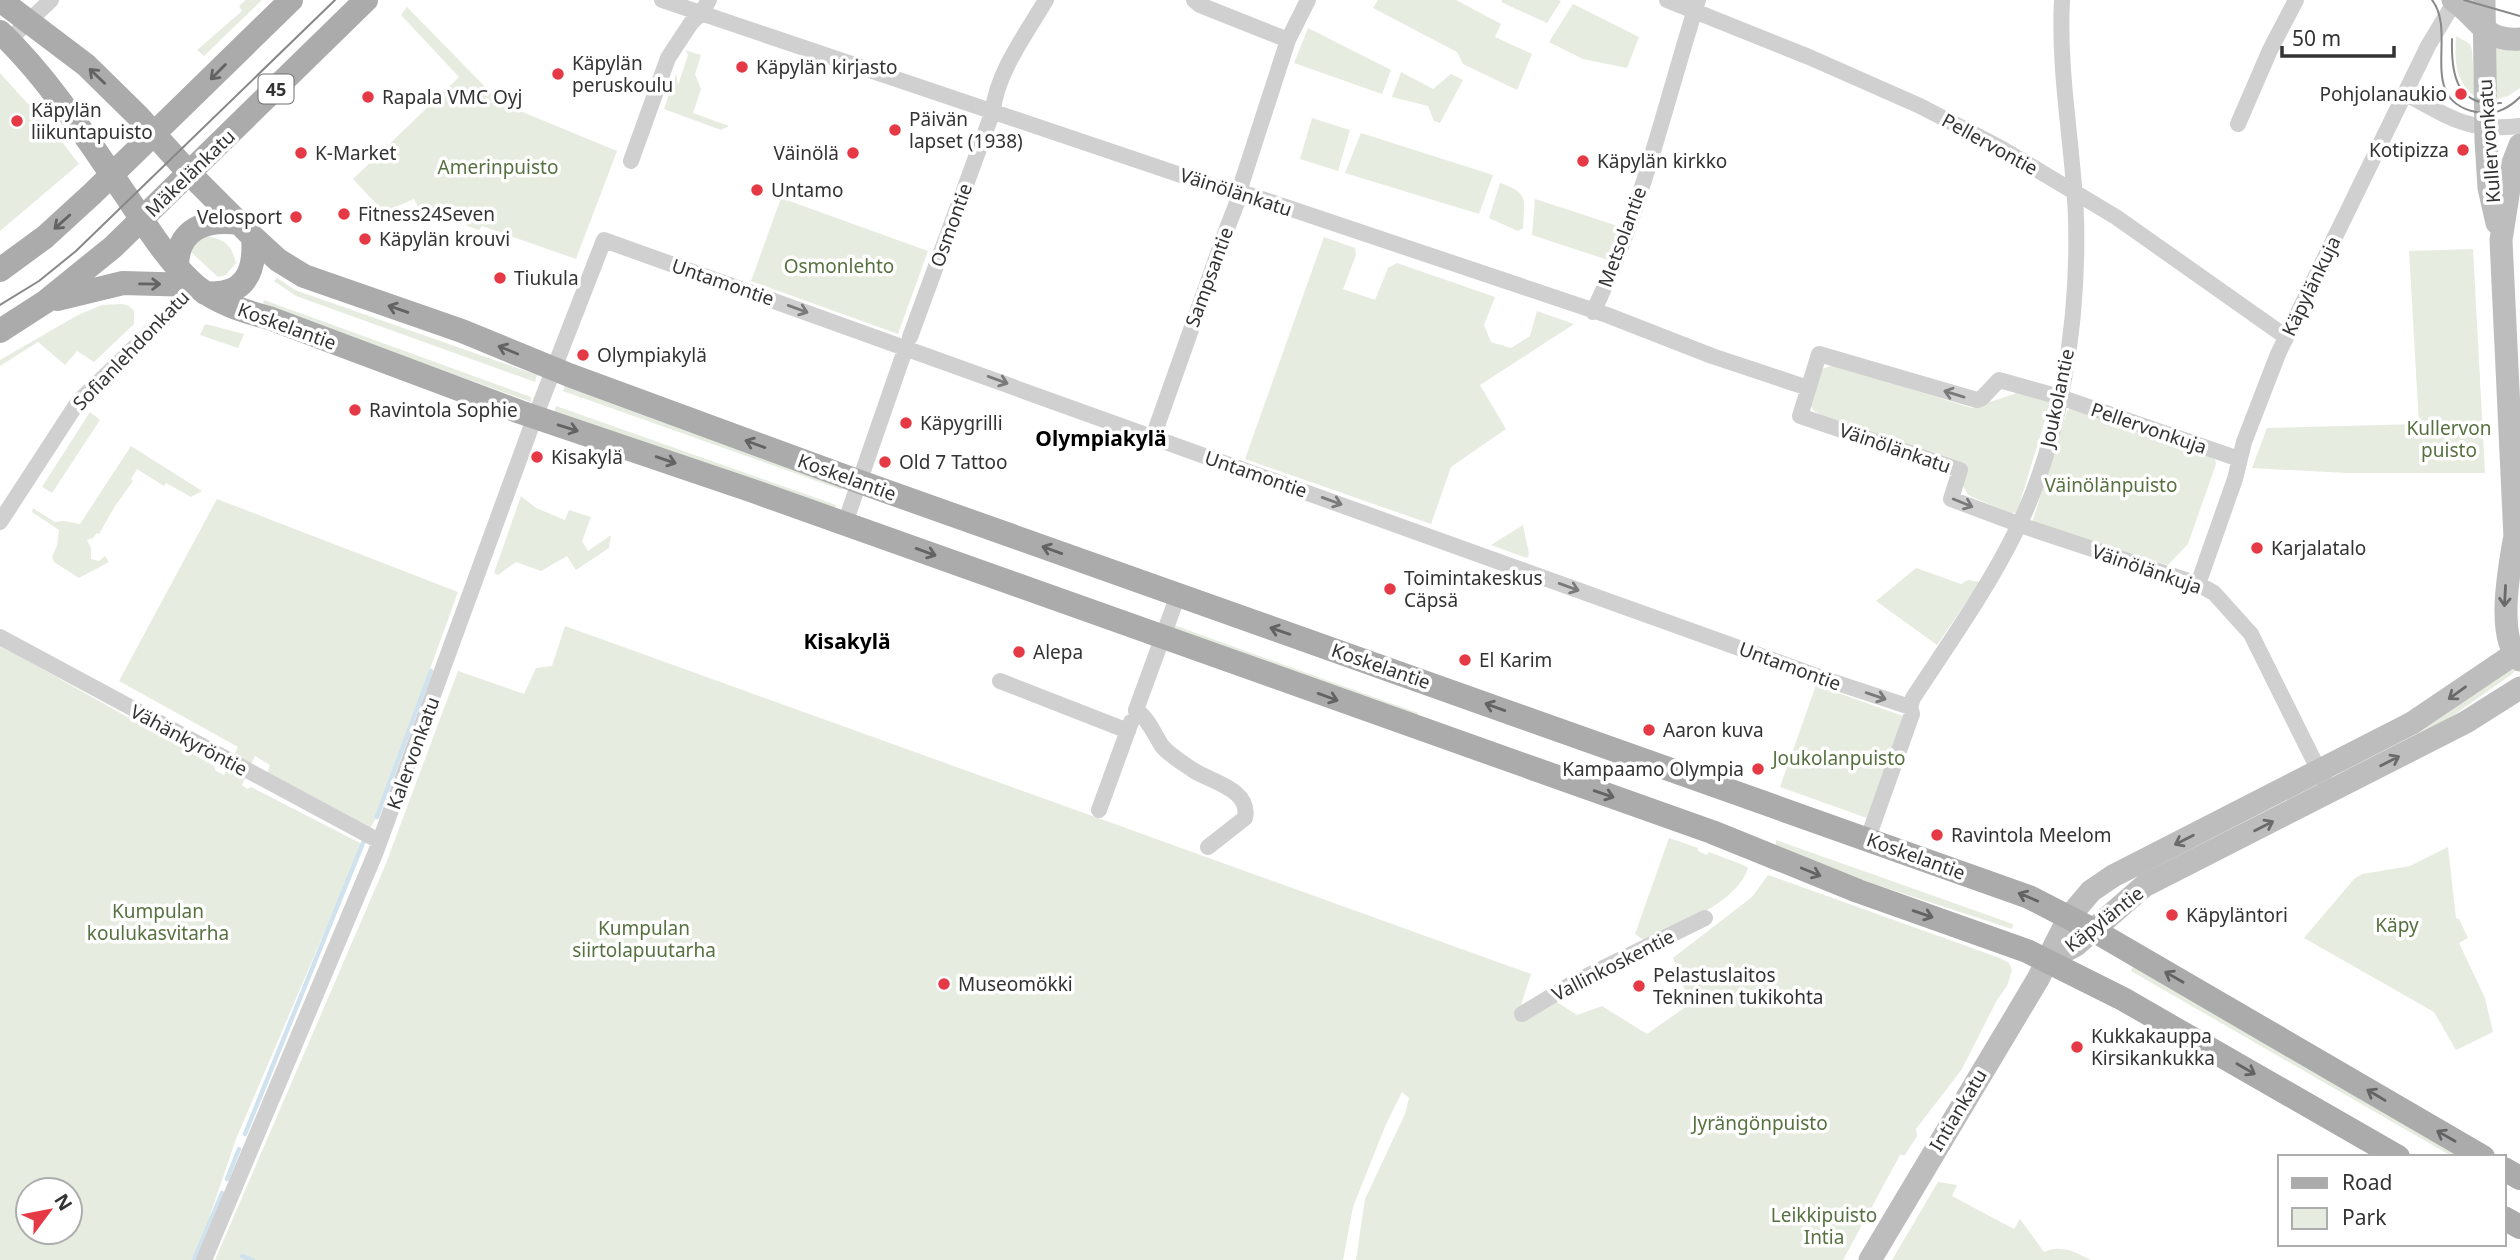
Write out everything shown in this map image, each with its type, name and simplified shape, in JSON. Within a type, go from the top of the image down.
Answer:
[{"type":"main road","name":"Koskelantie","points":[[0,0],[86,65],[246,230],[278,260],[304,276],[462,331],[553,369],[860,482],[2029,897],[2093,930],[2480,1155]]},
{"type":"main road","points":[[0,270],[45,237],[112,176],[291,0]]},
{"type":"main road","name":"Mäkelänkatu","points":[[0,331],[79,276],[142,220],[366,0]]},
{"type":"main road","points":[[2456,0],[2483,29],[2498,37],[2520,38]]},
{"type":"main road","name":"Kullervonkatu","points":[[2484,0],[2489,188],[2501,240],[2517,549],[2506,583],[2505,609],[2518,655]]},
{"type":"main road","name":"Koskelantie","points":[[4,36],[86,136],[177,267],[199,289],[233,308],[269,318],[534,417],[845,523],[1712,832],[1858,891],[2011,944],[2123,999],[2395,1155]]},
{"type":"main road","name":"Kullervonkatu","points":[[2501,240],[2513,163],[2520,145]]},
{"type":"main road","points":[[177,267],[178,248],[189,233],[209,223],[220,221],[246,230]]},
{"type":"main road","name":"Koskelantie","points":[[199,289],[219,294],[230,292],[246,279],[252,267],[246,230]]},
{"type":"main road","points":[[45,302],[123,284],[199,289]]},
{"type":"main road","name":"Käpyläntie","points":[[2048,960],[2069,917],[2091,891],[2113,876],[2412,723],[2518,655]]},
{"type":"main road","name":"Käpyläntie","points":[[2048,960],[2076,945],[2144,886],[2466,722],[2520,688]]},
{"type":"main road","name":"Intiankatu","points":[[1870,1260],[2048,960]]},
{"type":"street","points":[[4,36],[30,21],[51,0]]},
{"type":"street","name":"Väinölänkatu","points":[[662,0],[705,7],[993,111],[1240,195],[1250,195],[1808,388]]},
{"type":"street","name":"Osmontie","points":[[845,523],[993,111],[994,99],[1013,54],[1046,0]]},
{"type":"street","points":[[1194,0],[1200,5],[1288,40]]},
{"type":"street","name":"Sampsantie","points":[[1153,437],[1240,195],[1288,40],[1308,0]]},
{"type":"street","name":"Pellervontie","points":[[1667,0],[1696,6],[1920,106],[2001,148],[2116,217],[2286,337]]},
{"type":"street","name":"Joukolantie","points":[[1868,838],[1912,714],[1910,707],[1913,698],[1992,576],[2020,525],[2043,463],[2060,397],[2069,343],[2074,281],[2074,193],[2064,75],[2062,0]]},
{"type":"street","points":[[2238,124],[2270,50],[2296,0]]},
{"type":"street","name":"Käpylänkuja","points":[[2198,584],[2235,479],[2254,414],[2286,337],[2428,46],[2456,0]]},
{"type":"street","name":"Metsolantie","points":[[1593,312],[1641,187],[1696,6]]},
{"type":"street","points":[[631,161],[668,58],[705,7]]},
{"type":"street","points":[[2406,94],[2461,123],[2486,128],[2520,126]]},
{"type":"street","name":"Untamontie","points":[[604,240],[908,342],[1153,437],[1825,679],[1910,707]]},
{"type":"street","name":"Kalervonkatu","points":[[204,1260],[379,841],[534,417],[604,240]]},
{"type":"street","name":"Sofianlehdonkatu","points":[[0,522],[78,402],[168,315],[199,289]]},
{"type":"street","name":"Väinölänkatu","points":[[2020,525],[1951,499],[1960,470],[1800,416],[1808,388],[1819,354],[1977,400],[1999,380],[2060,397]]},
{"type":"street","name":"Pellervonkuja","points":[[2060,397],[2239,459]]},
{"type":"street","name":"Väinölänkuja","points":[[2020,525],[2198,584],[2214,593],[2251,634],[2330,793]]},
{"type":"street","points":[[1099,810],[1178,595]]},
{"type":"street","name":"Vähänkyröntie","points":[[0,637],[379,841]]},
{"type":"street","points":[[1000,681],[1128,732]]},
{"type":"street","points":[[1136,710],[1143,715],[1165,749],[1194,771],[1239,794],[1247,810],[1245,818],[1208,847]]},
{"type":"street","name":"Vallinkoskentie","points":[[1522,1014],[1573,983],[1705,918]]},
{"type":"green space","points":[[246,0],[262,0],[204,56],[197,50],[242,11],[239,6]]},
{"type":"green space","points":[[1378,0],[1456,0],[1501,24],[1495,37],[1532,54],[1517,90],[1463,64],[1457,52],[1373,8]]},
{"type":"green space","points":[[1561,1],[1547,23],[1501,2]]},
{"type":"green space","points":[[1573,4],[1639,37],[1627,68],[1583,59],[1549,42]]},
{"type":"green space","name":"Amerinpuisto","points":[[407,7],[501,103],[617,151],[576,259],[482,226],[479,230],[467,226],[462,216],[451,221],[445,210],[435,215],[429,204],[419,209],[414,199],[384,212],[353,179],[459,77],[401,15]]},
{"type":"green space","points":[[1308,28],[1391,70],[1382,94],[1294,63]]},
{"type":"green space","points":[[2456,36],[2470,44],[2472,50],[2475,96],[2459,77]]},
{"type":"green space","points":[[2492,47],[2520,49],[2520,88],[2508,96],[2494,100]]},
{"type":"green space","points":[[685,50],[701,55],[695,74],[701,89],[693,113],[729,126],[721,130],[664,109],[676,74],[678,85],[688,55]]},
{"type":"green space","points":[[1401,72],[1433,89],[1451,74],[1463,80],[1440,123],[1434,121],[1428,106],[1392,97]]},
{"type":"green space","name":"Käpylän liikuntapuisto","points":[[0,73],[28,104],[32,103],[79,164],[0,231]]},
{"type":"green space","points":[[1312,118],[1350,130],[1338,171],[1300,159]]},
{"type":"green space","points":[[1361,133],[1493,175],[1479,214],[1345,173]]},
{"type":"green space","points":[[1500,183],[1516,190],[1523,199],[1523,228],[1518,231],[1489,218]]},
{"type":"green space","name":"Osmonlehto","points":[[781,198],[928,251],[898,334],[751,281]]},
{"type":"green space","points":[[1535,199],[1621,227],[1608,260],[1532,235]]},
{"type":"green space","points":[[205,237],[222,241],[232,252],[236,263],[226,275],[218,277],[191,252],[193,244]]},
{"type":"green space","points":[[1324,237],[1355,248],[1356,255],[1343,289],[1375,300],[1388,268],[1397,263],[1495,297],[1484,325],[1491,342],[1511,348],[1530,336],[1537,311],[1574,324],[1480,385],[1506,429],[1451,467],[1431,524],[1245,459]]},
{"type":"green space","name":"Kullervon puisto","points":[[2473,249],[2485,473],[2347,473],[2252,468],[2267,428],[2419,424],[2409,251]]},
{"type":"green space","points":[[277,278],[295,290],[537,375],[535,382],[296,296],[274,281]]},
{"type":"green space","points":[[264,300],[531,397],[531,402],[262,306]]},
{"type":"green space","points":[[122,304],[134,311],[134,324],[94,362],[77,351],[65,365],[38,342],[0,366],[0,360],[78,315],[102,305]]},
{"type":"green space","points":[[205,324],[244,334],[238,348],[200,335]]},
{"type":"green space","name":"Väinölänpuisto","points":[[1833,365],[1972,408],[2020,392],[2047,399],[2050,404],[2017,512],[2011,514],[1968,495],[1963,486],[1967,466],[1830,420],[1814,411],[1810,405],[1820,370]]},
{"type":"green space","points":[[565,385],[844,483],[842,490],[563,391]]},
{"type":"green space","points":[[556,406],[836,505],[834,512],[554,412]]},
{"type":"green space","name":"Väinölänpuisto","points":[[2071,408],[2215,458],[2216,464],[2188,544],[2168,565],[2032,523],[2067,411]]},
{"type":"green space","points":[[90,412],[100,420],[52,493],[42,487]]},
{"type":"green space","points":[[131,446],[202,491],[191,497],[166,483],[164,486],[137,469],[131,479],[133,481],[99,534],[87,540],[91,548],[91,559],[99,561],[105,556],[109,562],[79,578],[54,562],[52,556],[57,546],[59,530],[32,512],[31,507],[55,522],[80,524]]},
{"type":"green space","points":[[521,496],[536,508],[565,520],[569,510],[591,517],[582,541],[588,551],[611,535],[609,548],[576,570],[567,556],[541,571],[516,562],[498,575],[494,573]]},
{"type":"green space","name":"Kumpulan koulukasvitarha","points":[[217,499],[458,592],[376,818],[370,828],[267,773],[270,765],[255,756],[242,785],[247,789],[251,787],[362,844],[236,1139],[201,1242],[192,1260],[0,1260],[0,645],[214,766],[216,771],[224,775],[238,747],[119,681]]},
{"type":"green space","points":[[1523,525],[1529,554],[1527,558],[1491,545]]},
{"type":"green space","points":[[1916,568],[1961,584],[1968,580],[1980,582],[1937,645],[1876,601]]},
{"type":"green space","points":[[1171,624],[1418,713],[1416,720],[1168,632]]},
{"type":"green space","name":"Kumpulan siirtolapuutarha","points":[[565,626],[1531,974],[1521,1005],[1546,995],[1577,1015],[1602,1006],[1647,1034],[1690,1004],[1673,958],[1752,897],[1768,875],[2000,958],[2009,963],[2012,970],[2007,986],[1997,1000],[1962,1069],[1916,1129],[1917,1136],[1905,1155],[1900,1155],[1843,1260],[1356,1260],[1365,1199],[1405,1114],[1409,1098],[1402,1092],[1386,1124],[1353,1207],[1343,1260],[215,1260],[385,866],[458,671],[524,694],[536,668],[552,666]]},
{"type":"green space","points":[[2514,665],[2517,669],[2511,675],[2448,719],[2348,771],[2336,771]]},
{"type":"green space","name":"Joukolanpuisto","points":[[1816,685],[1903,716],[1867,818],[1780,787]]},
{"type":"green space","points":[[1669,838],[1698,848],[1698,851],[1707,855],[1709,852],[1748,868],[1742,881],[1719,903],[1645,941],[1635,934]]},
{"type":"green space","points":[[1776,840],[2013,924],[2012,929],[1874,884],[1782,849],[1776,845]]},
{"type":"green space","name":"Käpy","points":[[2448,847],[2456,918],[2468,938],[2459,943],[2485,998],[2493,1032],[2456,1050],[2434,1012],[2304,938],[2354,879],[2362,874],[2410,866]]},
{"type":"green space","points":[[2133,966],[2463,1155],[2450,1155],[2131,971]]},
{"type":"green space","points":[[1938,1182],[1957,1185],[1952,1196],[2014,1229],[2020,1219],[2044,1252],[2062,1249],[2091,1260],[1892,1260]]},
{"type":"waterway","points":[[377,817],[431,671]]},
{"type":"waterway","points":[[245,1134],[363,843]]},
{"type":"waterway","points":[[227,1179],[239,1149]]},
{"type":"waterway","points":[[194,1260],[222,1193]]},
{"type":"waterway","points":[[242,1256],[253,1260]]},
{"type":"tram line","points":[[0,305],[39,281],[76,251],[335,0]]},
{"type":"tram line","points":[[2432,0],[2439,14],[2441,64],[2447,94],[2458,105],[2482,113],[2500,111],[2520,97]]},
{"type":"tram line","points":[[2464,0],[2520,16]]},
{"type":"tram line","points":[[2452,39],[2455,76],[2465,94],[2474,100],[2501,103]]},
{"type":"place","name":"Käpylän kirjasto","points":[[742,67]]},
{"type":"place","name":"Käpylän peruskoulu","points":[[558,74]]},
{"type":"place","name":"Pohjolanaukio","points":[[2461,94]]},
{"type":"place","name":"Rapala VMC Oyj","points":[[368,97]]},
{"type":"place","name":"Käpylän liikuntapuisto","points":[[17,121]]},
{"type":"place","name":"Päivän lapset (1938)","points":[[895,130]]},
{"type":"place","name":"Kotipizza","points":[[2463,150]]},
{"type":"place","name":"K-Market","points":[[301,153]]},
{"type":"place","name":"Väinölä","points":[[853,153]]},
{"type":"place","name":"Käpylän kirkko","points":[[1583,161]]},
{"type":"place","name":"Untamo","points":[[757,190]]},
{"type":"place","name":"Fitness24Seven","points":[[344,214]]},
{"type":"place","name":"Velosport","points":[[296,217]]},
{"type":"place","name":"Käpylän krouvi","points":[[365,239]]},
{"type":"place","name":"Tiukula","points":[[500,278]]},
{"type":"place","name":"Olympiakylä","points":[[583,355]]},
{"type":"place","name":"Ravintola Sophie","points":[[355,410]]},
{"type":"place","name":"Käpygrilli","points":[[906,423]]},
{"type":"place","name":"Kisakylä","points":[[537,457]]},
{"type":"place","name":"Old 7 Tattoo","points":[[885,462]]},
{"type":"place","name":"Karjalatalo","points":[[2257,548]]},
{"type":"place","name":"Toimintakeskus Cäpsä","points":[[1390,589]]},
{"type":"place","name":"Alepa","points":[[1019,652]]},
{"type":"place","name":"El Karim","points":[[1465,660]]},
{"type":"place","name":"Aaron kuva","points":[[1649,730]]},
{"type":"place","name":"Kampaamo Olympia","points":[[1758,769]]},
{"type":"place","name":"Ravintola Meelom","points":[[1937,835]]},
{"type":"place","name":"Käpyläntori","points":[[2172,915]]},
{"type":"place","name":"Museomökki","points":[[944,984]]},
{"type":"place","name":"Pelastuslaitos Tekninen tukikohta","points":[[1639,986]]},
{"type":"place","name":"Kukkakauppa Kirsikankukka","points":[[2077,1047]]},
{"type":"district","name":"Olympiakylä","points":[[1101,438]]},
{"type":"district","name":"Kisakylä","points":[[847,641]]},
{"type":"park label","name":"Jyrängönpuisto","points":[[1760,1123]]},
{"type":"park label","name":"Leikkipuisto Intia","points":[[1824,1226]]}]
